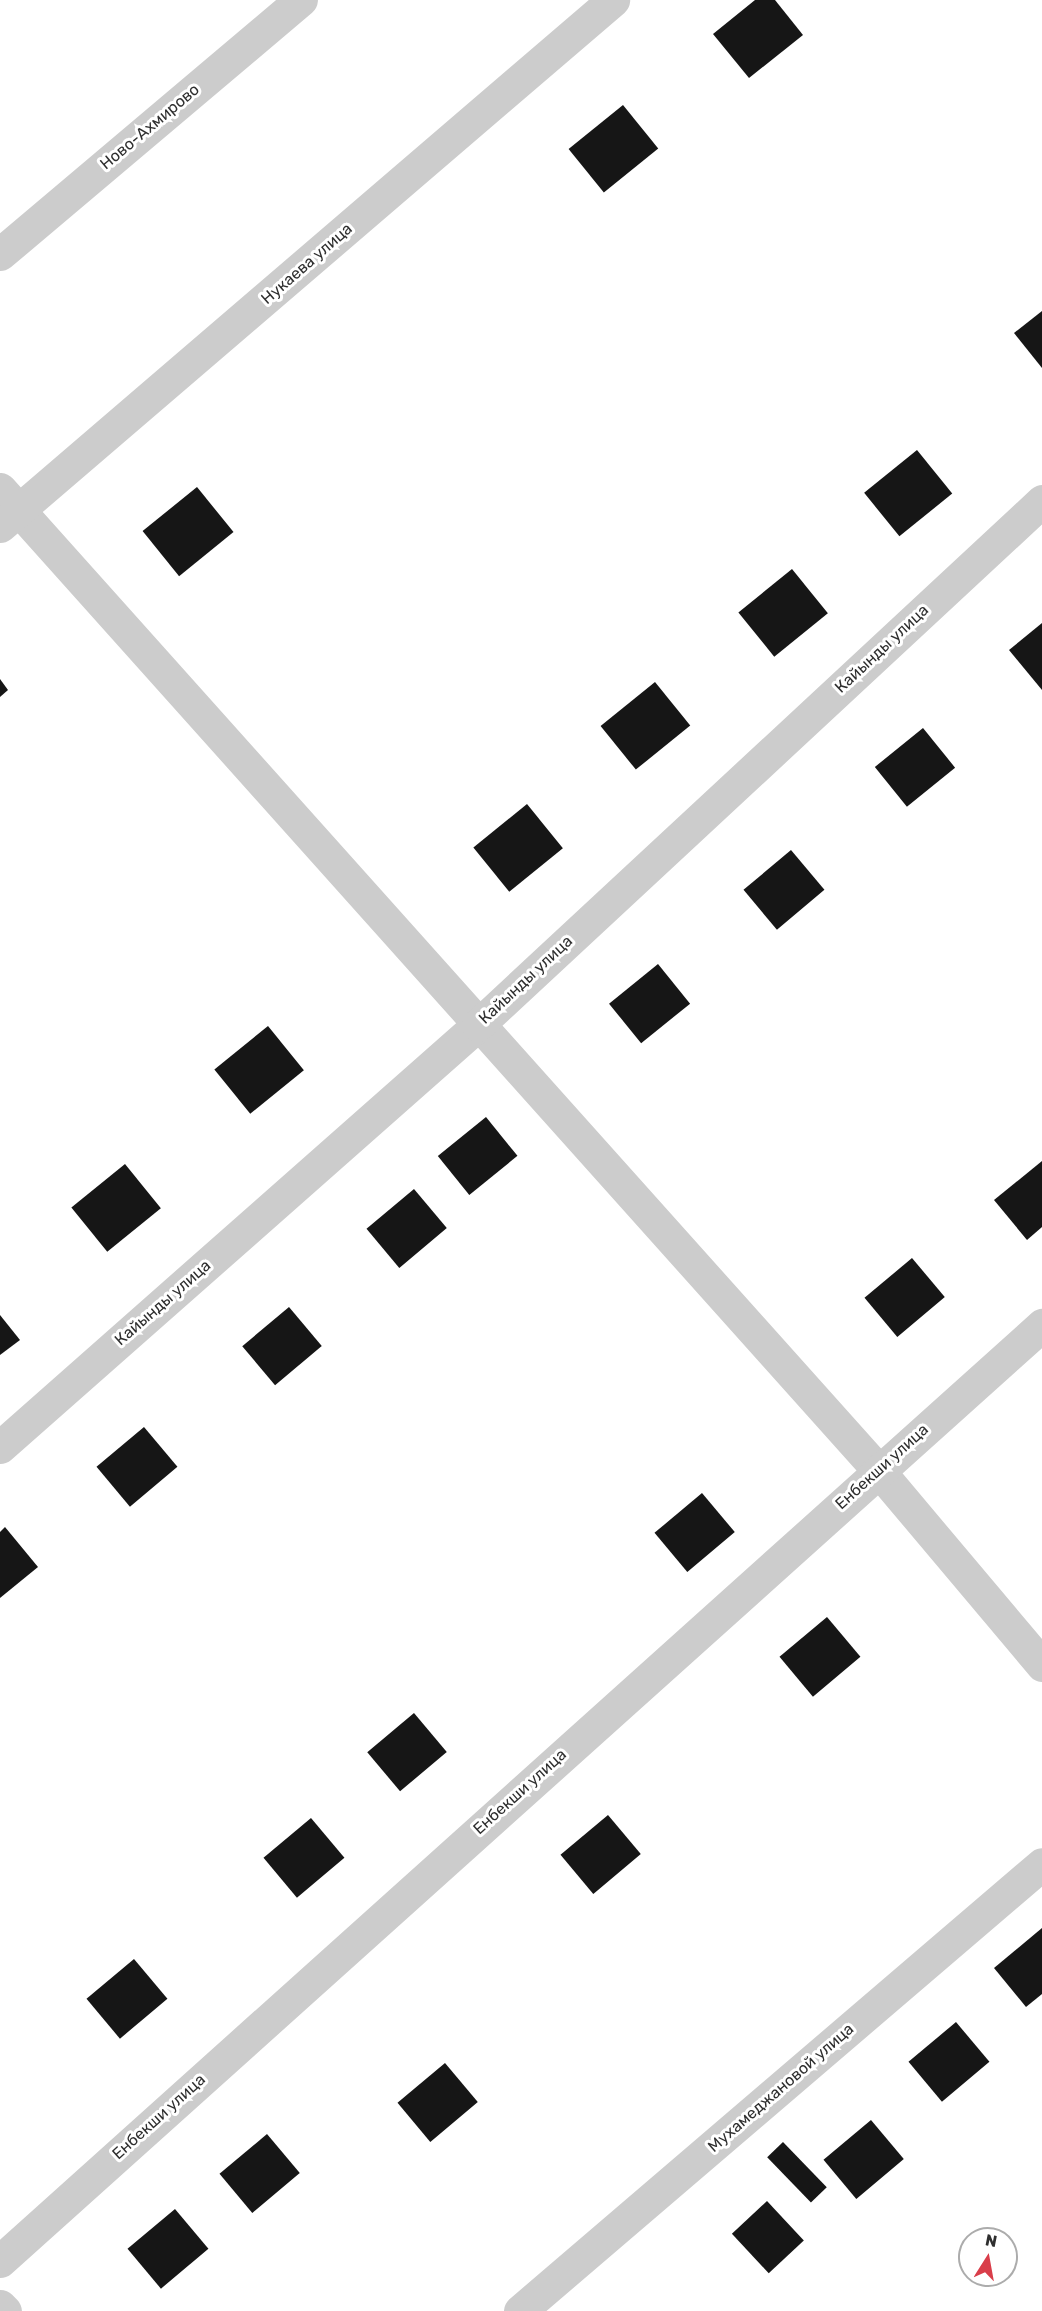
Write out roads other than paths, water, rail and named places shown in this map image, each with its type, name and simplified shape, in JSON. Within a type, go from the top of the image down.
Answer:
[{"type":"street","name":"Ново-Ахмирово","points":[[0,254],[301,0]]},
{"type":"street","name":"Нукаева улица","points":[[7,509],[613,0]]},
{"type":"street","name":"Кайынды улица","points":[[0,1447],[478,1025],[1042,501]]},
{"type":"street","points":[[7,509],[478,1025],[878,1470],[1042,1665]]},
{"type":"street","name":"Енбекши улица","points":[[0,2260],[1042,1325]]},
{"type":"street","name":"Мухамеджановой улица","points":[[520,2311],[1042,1864]]},
{"type":"street","points":[[0,2306],[6,2311]]}]
